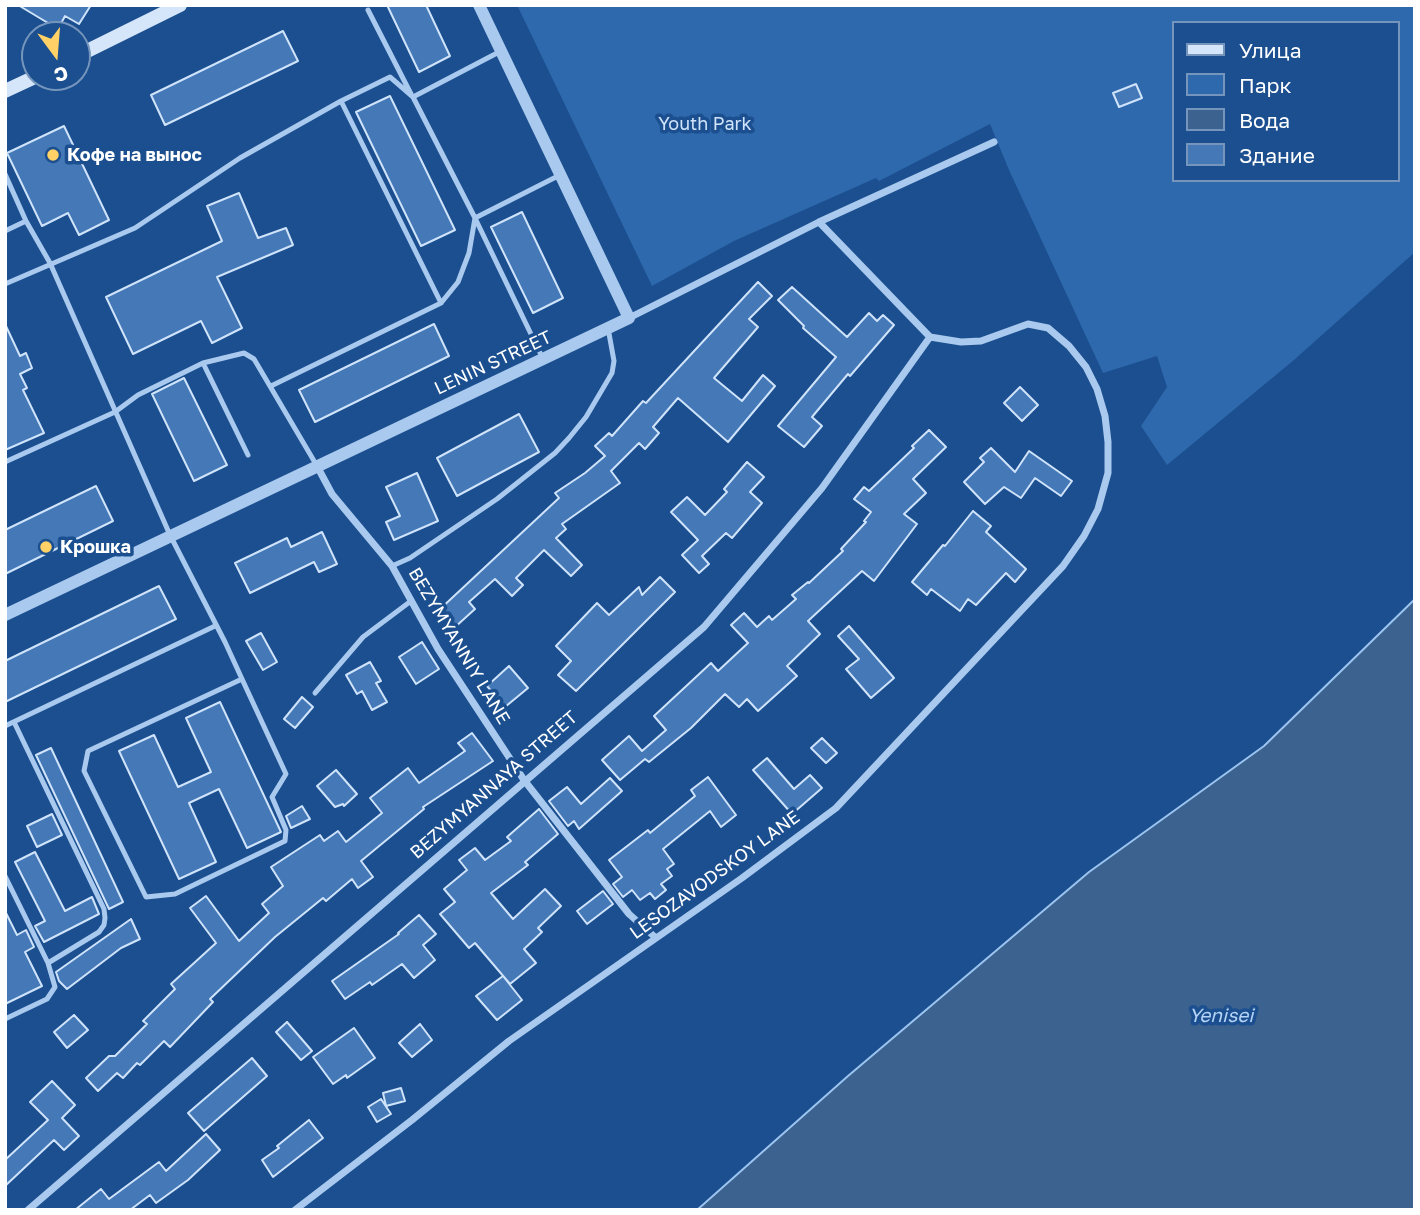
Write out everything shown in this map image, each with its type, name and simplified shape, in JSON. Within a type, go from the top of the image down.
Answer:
[{"type":"main road","points":[[91,49],[180,5]]},
{"type":"main road","points":[[5,91],[21,84]]},
{"type":"street","points":[[479,5],[629,318]]},
{"type":"street","name":"LENIN STREET","points":[[5,615],[629,318],[819,222],[994,142]]},
{"type":"street","points":[[819,222],[930,337]]},
{"type":"street","name":"LESOZAVODSKOY LANE","points":[[295,1210],[509,1041],[742,878],[836,808],[1063,566],[1084,536],[1098,509],[1108,473],[1105,416],[1097,389],[1086,367],[1069,346],[1048,328],[1028,324],[981,341],[961,342],[930,337]]},
{"type":"street","name":"BEZYMYANNAYA STREET","points":[[28,1210],[704,627],[822,488],[930,337]]},
{"type":"street","name":"BEZYMYANNIY LANE","points":[[317,466],[332,494],[392,566],[438,649],[524,780],[598,871],[629,914],[656,938]]},
{"type":"lane","points":[[368,9],[475,218],[543,359]]},
{"type":"lane","points":[[413,96],[501,51]]},
{"type":"lane","points":[[5,284],[135,228],[240,158],[390,77],[413,96]]},
{"type":"lane","points":[[341,102],[441,303]]},
{"type":"lane","points":[[5,174],[26,222],[50,263],[170,535],[242,679],[286,774],[272,797],[286,830],[285,841],[175,894],[146,897],[84,771],[88,751],[242,679]]},
{"type":"lane","points":[[475,218],[560,175]]},
{"type":"lane","points":[[271,386],[441,303],[458,282],[469,253],[475,218]]},
{"type":"lane","points":[[5,231],[26,222]]},
{"type":"lane","points":[[392,566],[410,558],[497,499],[555,453],[569,438],[597,400],[612,373],[614,361],[608,327]]},
{"type":"lane","points":[[5,462],[115,412],[138,395],[203,363],[244,353],[254,359],[317,466]]},
{"type":"lane","points":[[203,363],[248,455]]},
{"type":"lane","points":[[315,693],[363,638],[411,601]]},
{"type":"lane","points":[[5,726],[215,626]]},
{"type":"lane","points":[[14,722],[106,918],[99,932],[48,963]]},
{"type":"lane","points":[[5,876],[48,963],[55,987],[47,999],[5,1019]]},
{"type":"green space","name":"Youth Park","points":[[517,5],[1415,5],[1415,252],[1294,360],[1167,465],[1141,426],[1167,387],[1157,356],[1103,373],[990,124],[879,181],[876,178],[734,241],[652,286]]},
{"type":"water","name":"Yenisei","points":[[1415,599],[1415,1210],[697,1210],[848,1076],[1089,872],[1264,746]]},
{"type":"building","points":[[18,5],[91,5],[81,21],[74,21],[65,16],[62,21],[45,21]]},
{"type":"building","points":[[387,5],[426,5],[450,56],[419,72]]},
{"type":"building","points":[[283,31],[298,61],[165,125],[151,95]]},
{"type":"building","points":[[1136,84],[1142,98],[1119,107],[1113,93]]},
{"type":"building","points":[[390,96],[455,230],[421,246],[356,112]]},
{"type":"building","points":[[64,126],[109,220],[79,235],[68,213],[42,226],[7,153]]},
{"type":"building","points":[[239,193],[258,238],[286,228],[293,245],[217,277],[242,328],[212,343],[201,321],[133,354],[106,297],[222,241],[207,206]]},
{"type":"building","points":[[522,212],[563,298],[533,313],[491,227]]},
{"type":"building","points":[[758,282],[772,296],[749,319],[758,327],[714,378],[742,401],[763,375],[775,386],[728,442],[678,398],[653,427],[659,433],[645,449],[639,443],[611,471],[620,483],[562,524],[566,529],[556,538],[582,565],[571,576],[544,550],[516,578],[523,585],[512,596],[495,579],[469,602],[475,609],[454,628],[438,611],[559,498],[555,493],[605,456],[595,446],[609,433],[612,436],[643,401],[646,403]]},
{"type":"building","points":[[792,287],[847,337],[869,313],[877,321],[883,315],[894,325],[812,417],[822,426],[804,447],[778,426],[836,357],[803,328],[778,300]]},
{"type":"building","points":[[5,324],[20,356],[26,353],[32,368],[20,374],[27,388],[23,390],[44,433],[5,450]]},
{"type":"building","points":[[434,324],[449,356],[315,422],[299,390]]},
{"type":"building","points":[[184,378],[227,465],[194,481],[152,394]]},
{"type":"building","points":[[1020,387],[1038,405],[1022,421],[1004,403]]},
{"type":"building","points":[[519,414],[539,452],[457,496],[437,458]]},
{"type":"building","points":[[929,430],[946,447],[913,479],[926,493],[904,514],[917,524],[874,581],[862,571],[808,621],[820,634],[787,666],[797,676],[758,711],[747,699],[739,707],[725,694],[691,728],[649,762],[645,759],[620,780],[602,760],[629,736],[642,751],[666,730],[654,716],[711,663],[718,671],[748,643],[731,625],[744,613],[757,627],[769,616],[772,620],[796,599],[792,595],[843,551],[841,549],[866,522],[864,521],[871,512],[854,499],[864,487],[869,491]]},
{"type":"building","points":[[991,448],[1015,472],[1029,451],[1072,481],[1061,496],[1035,478],[1021,498],[1004,487],[985,504],[964,482],[984,462],[980,458]]},
{"type":"building","points":[[747,462],[764,477],[750,492],[762,503],[732,538],[726,533],[702,556],[709,564],[699,573],[682,555],[698,540],[671,512],[687,497],[705,515],[727,492],[724,489]]},
{"type":"building","points":[[417,473],[438,521],[394,540],[386,522],[400,516],[386,487]]},
{"type":"building","points":[[96,486],[113,521],[5,574],[5,530]]},
{"type":"building","points":[[973,511],[991,526],[986,532],[1026,569],[1015,582],[1006,573],[976,605],[968,599],[960,611],[931,589],[927,595],[912,582]]},
{"type":"building","points":[[322,532],[337,564],[319,572],[314,562],[250,593],[235,563],[287,538],[291,547]]},
{"type":"building","points":[[660,577],[675,592],[576,691],[558,675],[571,661],[556,646],[597,603],[609,615],[639,587],[642,595]]},
{"type":"building","points":[[159,586],[176,619],[5,702],[5,661]]},
{"type":"building","points":[[849,626],[894,678],[871,698],[846,669],[859,659],[838,636]]},
{"type":"building","points":[[261,633],[277,662],[263,670],[246,641]]},
{"type":"building","points":[[422,642],[439,669],[416,684],[399,657]]},
{"type":"building","points":[[370,662],[381,681],[376,683],[387,702],[372,710],[362,691],[357,694],[346,675]]},
{"type":"building","points":[[509,666],[528,688],[505,707],[487,686]]},
{"type":"building","points":[[302,697],[313,707],[295,728],[284,719]]},
{"type":"building","points":[[220,702],[281,832],[247,848],[219,789],[189,803],[216,862],[179,879],[119,751],[154,735],[178,787],[211,772],[186,718]]},
{"type":"building","points":[[472,733],[493,761],[423,807],[424,809],[361,861],[373,877],[358,888],[352,879],[326,901],[323,898],[275,937],[210,999],[213,1002],[170,1047],[164,1041],[123,1078],[117,1073],[98,1091],[86,1078],[109,1056],[115,1056],[147,1024],[143,1021],[175,989],[171,984],[216,943],[190,908],[206,896],[239,941],[269,913],[262,904],[283,886],[271,867],[320,835],[324,841],[338,831],[346,842],[382,813],[370,798],[408,768],[419,783],[465,751],[458,743]]},
{"type":"building","points":[[822,738],[837,753],[826,763],[811,748]]},
{"type":"building","points":[[51,748],[123,902],[109,909],[36,755]]},
{"type":"building","points":[[767,758],[794,789],[810,775],[822,788],[792,814],[753,770]]},
{"type":"building","points":[[336,770],[357,794],[344,806],[335,807],[317,786]]},
{"type":"building","points":[[708,777],[736,815],[721,827],[710,811],[663,849],[674,864],[667,869],[672,876],[661,884],[666,890],[655,899],[650,893],[640,900],[632,890],[623,897],[613,884],[622,877],[609,860],[648,830],[650,833],[695,796],[691,790]]},
{"type":"building","points":[[610,778],[622,791],[579,829],[574,821],[568,826],[549,801],[567,787],[581,804]]},
{"type":"building","points":[[302,806],[310,819],[291,828],[286,816]]},
{"type":"building","points":[[539,809],[558,834],[525,862],[528,865],[491,893],[513,919],[545,889],[561,906],[538,928],[542,932],[524,949],[536,963],[510,984],[475,943],[469,948],[440,914],[455,902],[444,889],[467,870],[459,860],[475,848],[485,860],[511,841],[507,837]]},
{"type":"building","points":[[52,814],[62,835],[37,847],[27,826]]},
{"type":"building","points":[[35,852],[65,911],[92,897],[99,914],[44,942],[35,926],[45,921],[15,862]]},
{"type":"building","points":[[603,891],[613,904],[587,924],[577,911]]},
{"type":"building","points":[[5,911],[17,935],[26,930],[34,947],[25,952],[42,986],[5,1004]]},
{"type":"building","points":[[419,915],[436,934],[423,945],[435,960],[414,978],[402,964],[372,985],[370,982],[345,999],[332,981],[399,934]]},
{"type":"building","points":[[131,919],[140,939],[121,948],[67,989],[59,981],[56,972]]},
{"type":"building","points":[[503,976],[522,1000],[497,1020],[476,996]]},
{"type":"building","points":[[74,1015],[88,1030],[67,1048],[54,1032]]},
{"type":"building","points":[[287,1022],[312,1051],[301,1060],[276,1032]]},
{"type":"building","points":[[420,1024],[432,1040],[412,1057],[399,1043]]},
{"type":"building","points":[[354,1028],[375,1058],[347,1078],[346,1075],[333,1084],[313,1057]]},
{"type":"building","points":[[252,1058],[267,1076],[204,1131],[188,1113]]},
{"type":"building","points":[[52,1081],[75,1105],[62,1118],[79,1136],[64,1150],[54,1140],[5,1186],[5,1160],[48,1120],[30,1102]]},
{"type":"building","points":[[401,1088],[405,1101],[386,1106],[383,1093]]},
{"type":"building","points":[[381,1099],[391,1114],[377,1122],[368,1107]]},
{"type":"building","points":[[309,1120],[323,1138],[273,1177],[262,1160]]},
{"type":"building","points":[[206,1134],[220,1150],[188,1180],[156,1203],[150,1195],[130,1210],[75,1210],[101,1189],[109,1199],[159,1162],[166,1171]]},
{"type":"place","name":"Кофе на вынос","points":[[53,155]]},
{"type":"place","name":"Крошка","points":[[46,547]]}]
